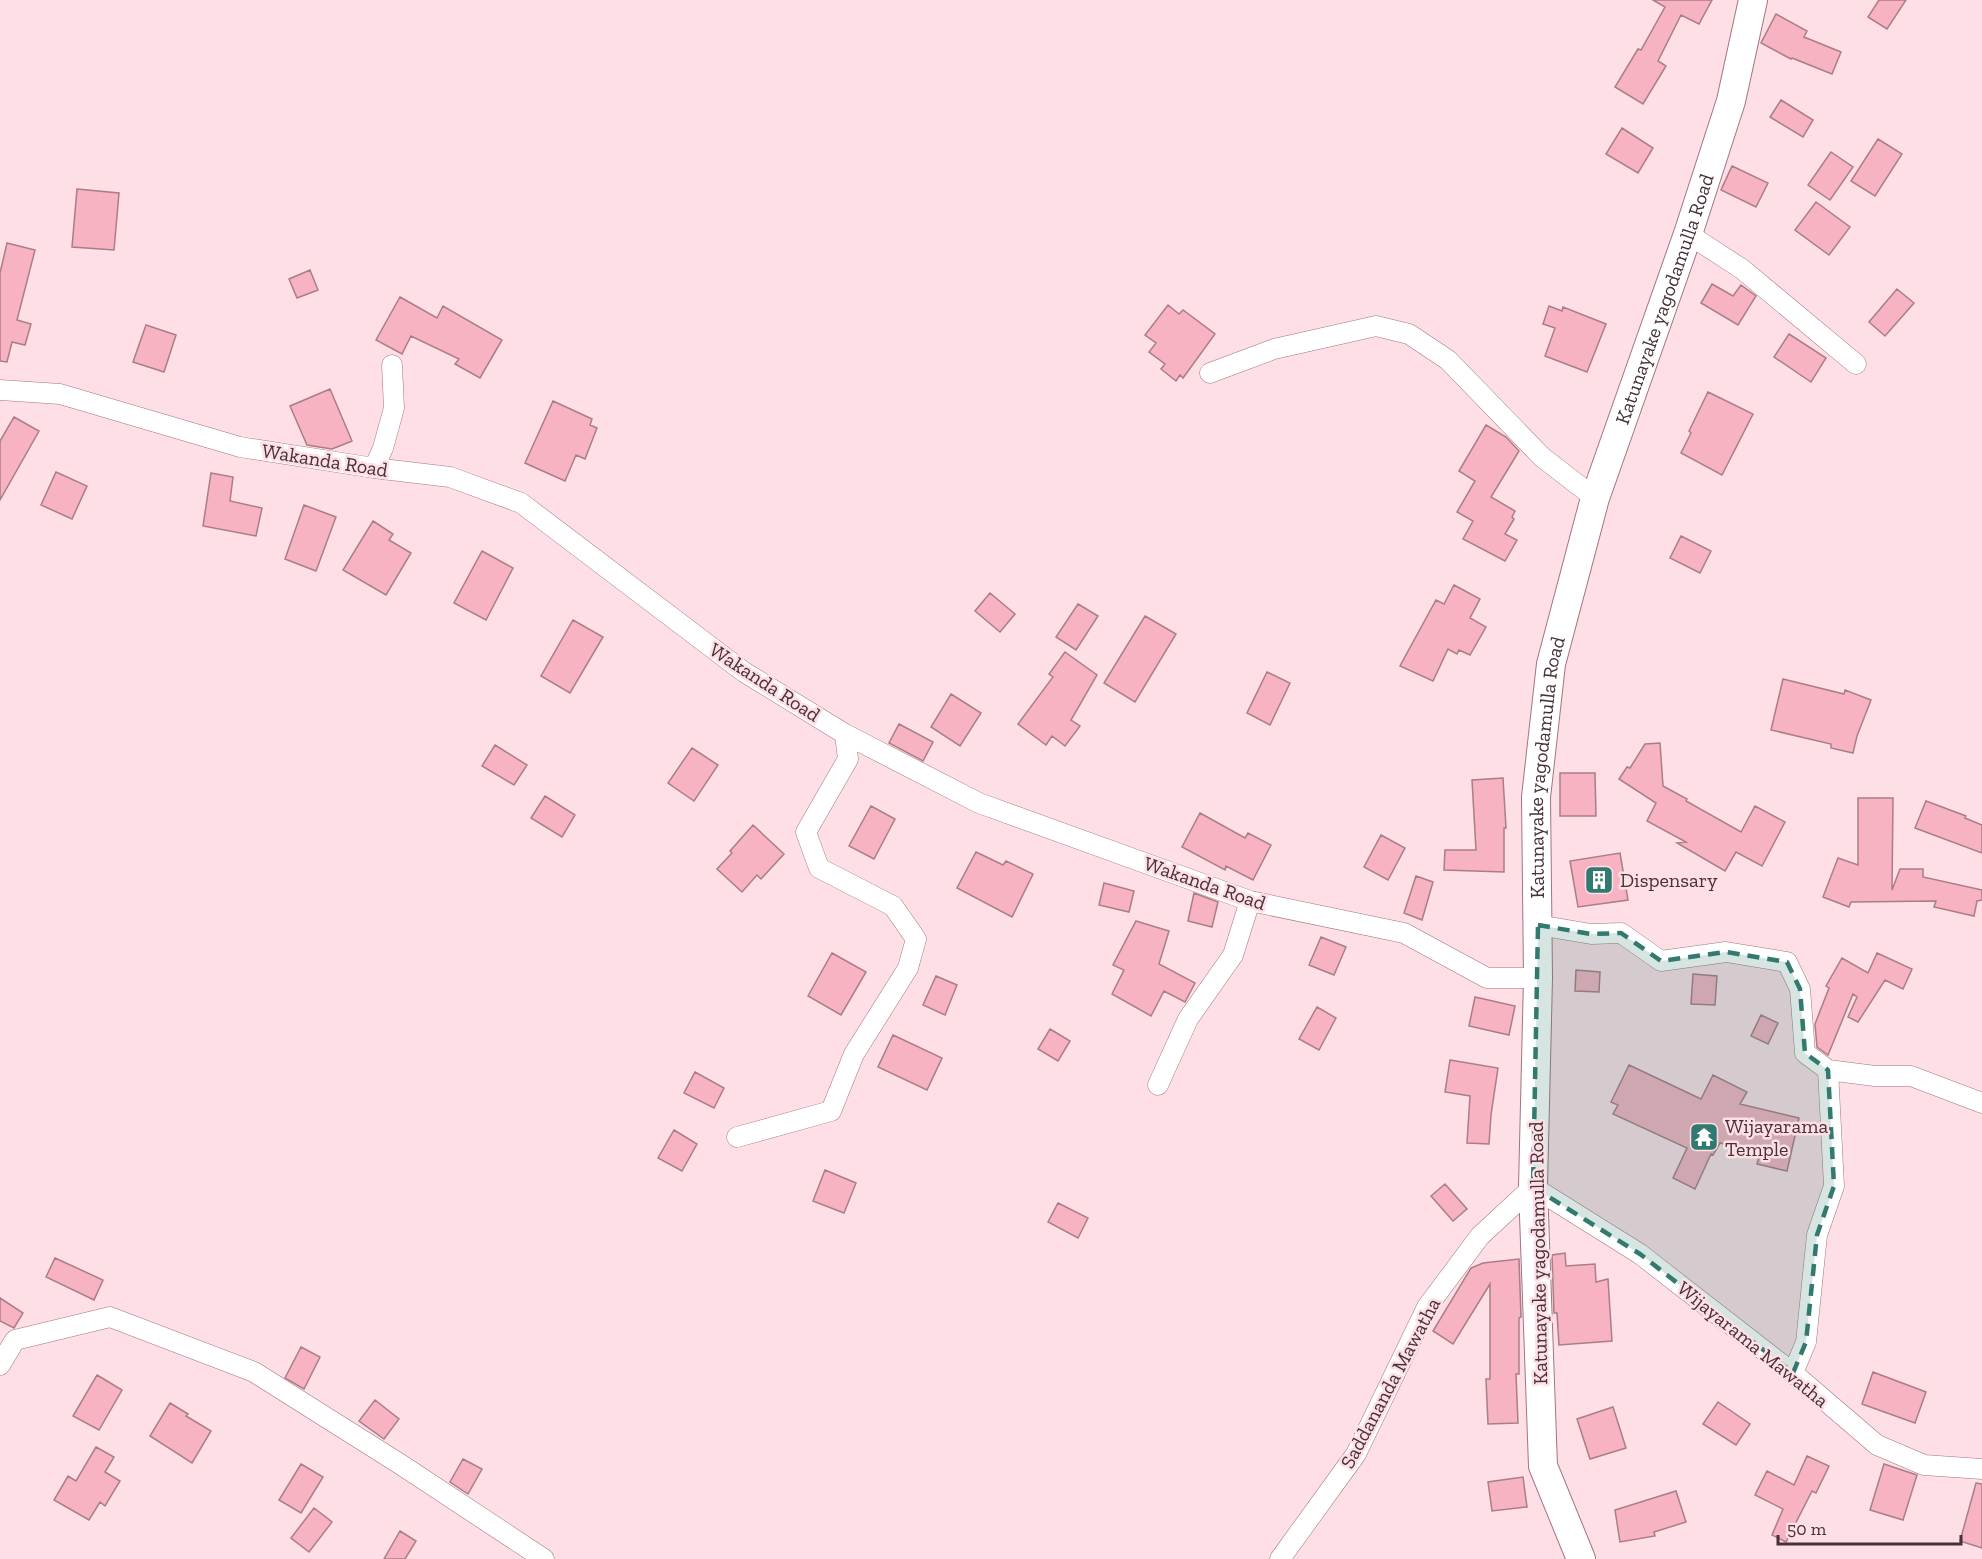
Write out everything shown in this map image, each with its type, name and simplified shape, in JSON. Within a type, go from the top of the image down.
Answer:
[{"type":"main road","name":"Katunayake yagodamulla Road","points":[[1581,1559],[1543,1466],[1533,1187],[1538,978],[1536,797],[1551,664],[1595,498],[1688,234],[1731,101],[1753,0]]},
{"type":"street","points":[[1688,234],[1742,268],[1856,364]]},
{"type":"street","points":[[1210,373],[1274,349],[1376,326],[1409,334],[1448,360],[1542,456],[1595,498]]},
{"type":"street","points":[[374,468],[383,448],[394,408],[392,365]]},
{"type":"street","name":"Wakanda Road","points":[[0,390],[60,394],[240,447],[374,468],[450,477],[521,503],[744,672],[845,734],[979,803],[1250,901],[1404,933],[1487,978],[1538,978]]},
{"type":"street","points":[[737,1137],[831,1112],[854,1054],[908,968],[916,939],[893,906],[819,868],[806,832],[848,759],[845,734]]},
{"type":"street","points":[[1158,1085],[1188,1019],[1233,955],[1250,901]]},
{"type":"street","points":[[1538,925],[1591,934],[1621,933],[1661,961],[1726,952],[1787,962],[1800,989],[1805,1053],[1825,1067],[1875,1076],[1911,1076],[1982,1103]]},
{"type":"street","points":[[1793,1373],[1806,1342],[1817,1235],[1834,1186],[1825,1067]]},
{"type":"street","name":"Wijayarama Mawatha","points":[[1533,1187],[1640,1254],[1793,1373],[1877,1445],[1924,1465],[1982,1469]]},
{"type":"street","name":"Saddananda Mawatha","points":[[1280,1559],[1356,1454],[1427,1307],[1480,1236],[1533,1187]]},
{"type":"street","points":[[0,1365],[15,1340],[110,1317],[254,1372],[400,1464],[544,1559]]},
{"type":"highlighted area","points":[[1538,925],[1591,934],[1621,933],[1661,961],[1726,952],[1787,962],[1800,989],[1805,1053],[1828,1070],[1834,1186],[1817,1235],[1806,1342],[1793,1373],[1640,1254],[1533,1187]]},
{"type":"building","points":[[1653,0],[1712,0],[1699,24],[1681,15],[1658,61],[1666,66],[1643,104],[1615,87],[1638,49],[1641,50],[1665,7]]},
{"type":"building","points":[[1879,0],[1906,0],[1887,29],[1868,17]]},
{"type":"building","points":[[1776,14],[1807,31],[1804,37],[1841,52],[1832,74],[1791,59],[1761,43]]},
{"type":"building","points":[[1781,100],[1813,120],[1803,137],[1770,117]]},
{"type":"building","points":[[1622,128],[1653,148],[1638,173],[1606,154]]},
{"type":"building","points":[[1878,139],[1902,154],[1875,196],[1851,181]]},
{"type":"building","points":[[1831,152],[1853,167],[1830,200],[1808,185]]},
{"type":"building","points":[[1732,166],[1768,183],[1756,207],[1721,190]]},
{"type":"building","points":[[77,189],[119,193],[114,250],[72,247]]},
{"type":"building","points":[[1816,202],[1850,227],[1829,255],[1795,230]]},
{"type":"building","points":[[7,243],[35,250],[17,320],[31,324],[25,345],[12,342],[7,362],[0,361],[0,273]]},
{"type":"building","points":[[310,270],[318,290],[297,298],[289,279]]},
{"type":"building","points":[[1712,284],[1733,296],[1741,285],[1756,296],[1738,325],[1701,303]]},
{"type":"building","points":[[1897,289],[1914,303],[1885,336],[1869,322]]},
{"type":"building","points":[[400,297],[437,318],[443,306],[502,340],[480,378],[455,364],[459,359],[411,336],[402,354],[376,340]]},
{"type":"building","points":[[1168,305],[1179,314],[1183,310],[1215,334],[1183,378],[1180,375],[1176,381],[1161,369],[1165,364],[1149,352],[1156,343],[1145,335]]},
{"type":"building","points":[[1549,306],[1562,311],[1563,307],[1606,324],[1587,372],[1545,356],[1555,328],[1543,324]]},
{"type":"building","points":[[146,325],[176,335],[164,372],[133,362]]},
{"type":"building","points":[[1789,334],[1826,358],[1811,382],[1774,357]]},
{"type":"building","points":[[330,389],[352,441],[332,449],[307,445],[290,406]]},
{"type":"building","points":[[1708,392],[1753,414],[1722,475],[1681,453]]},
{"type":"building","points":[[553,401],[592,419],[590,425],[597,428],[585,459],[576,455],[565,481],[525,463]]},
{"type":"building","points":[[14,417],[39,431],[0,500],[0,441]]},
{"type":"building","points":[[1486,425],[1506,437],[1519,451],[1491,497],[1515,511],[1512,517],[1514,519],[1505,534],[1517,540],[1505,561],[1463,539],[1473,521],[1457,512],[1475,481],[1459,471]]},
{"type":"building","points":[[56,472],[87,486],[72,519],[41,505]]},
{"type":"building","points":[[211,473],[233,477],[230,501],[262,508],[256,536],[203,526]]},
{"type":"building","points":[[304,505],[336,517],[316,571],[285,559]]},
{"type":"building","points":[[373,521],[393,534],[389,540],[411,553],[386,595],[343,570]]},
{"type":"building","points":[[1681,536],[1711,551],[1700,573],[1670,558]]},
{"type":"building","points":[[482,551],[513,568],[486,620],[454,603]]},
{"type":"building","points":[[1454,585],[1480,599],[1470,618],[1486,627],[1470,655],[1459,650],[1457,654],[1448,649],[1433,681],[1400,666],[1436,600],[1444,604]]},
{"type":"building","points":[[990,593],[1015,614],[1000,632],[975,611]]},
{"type":"building","points":[[1078,604],[1098,616],[1076,650],[1056,637]]},
{"type":"building","points":[[1145,616],[1176,634],[1135,702],[1104,683]]},
{"type":"building","points":[[573,620],[603,637],[570,693],[541,676]]},
{"type":"building","points":[[1065,652],[1097,675],[1071,720],[1080,726],[1065,746],[1052,736],[1046,745],[1018,724],[1053,677],[1049,674]]},
{"type":"building","points":[[1267,672],[1290,683],[1270,725],[1247,713]]},
{"type":"building","points":[[1783,679],[1844,694],[1845,690],[1871,700],[1853,753],[1831,748],[1831,744],[1771,730]]},
{"type":"building","points":[[951,694],[981,713],[960,746],[931,727]]},
{"type":"building","points":[[899,724],[933,742],[923,761],[889,743]]},
{"type":"building","points":[[1660,743],[1663,786],[1687,799],[1686,801],[1741,832],[1755,806],[1785,822],[1762,866],[1736,852],[1725,871],[1677,843],[1686,842],[1647,821],[1656,803],[1619,779],[1627,767],[1630,768],[1645,744]]},
{"type":"building","points":[[495,745],[527,765],[514,785],[482,766]]},
{"type":"building","points":[[692,748],[718,765],[694,801],[668,783]]},
{"type":"building","points":[[1560,773],[1595,773],[1596,816],[1560,816]]},
{"type":"building","points":[[1503,778],[1506,828],[1504,828],[1504,872],[1444,870],[1445,850],[1476,850],[1472,780]]},
{"type":"building","points":[[545,796],[575,815],[562,837],[531,818]]},
{"type":"building","points":[[1858,798],[1893,798],[1892,890],[1900,869],[1923,869],[1923,877],[1982,890],[1982,900],[1977,901],[1974,916],[1934,907],[1936,901],[1851,902],[1849,907],[1823,897],[1838,858],[1858,865]]},
{"type":"building","points":[[1926,801],[1966,816],[1965,818],[1982,825],[1982,853],[1915,828]]},
{"type":"building","points":[[871,806],[895,819],[874,859],[849,846]]},
{"type":"building","points":[[1200,813],[1245,838],[1248,833],[1271,845],[1253,880],[1226,866],[1225,870],[1182,847]]},
{"type":"building","points":[[753,825],[784,854],[761,879],[757,875],[742,892],[717,869]]},
{"type":"building","points":[[1381,835],[1405,848],[1388,880],[1364,867]]},
{"type":"building","points":[[976,852],[1003,865],[1006,861],[1033,874],[1012,917],[957,888]]},
{"type":"building","name":"Dispensary","points":[[1620,853],[1628,900],[1578,907],[1570,861]]},
{"type":"building","points":[[1416,876],[1433,882],[1422,920],[1404,913]]},
{"type":"building","points":[[1104,883],[1134,891],[1129,912],[1099,905]]},
{"type":"building","points":[[1194,893],[1218,902],[1212,927],[1188,921]]},
{"type":"building","points":[[1136,921],[1169,931],[1159,964],[1195,983],[1185,1002],[1164,991],[1151,1016],[1112,994],[1124,970],[1113,965]]},
{"type":"building","points":[[1321,937],[1346,947],[1334,975],[1309,965]]},
{"type":"building","points":[[832,953],[866,972],[841,1015],[808,996]]},
{"type":"building","points":[[1877,953],[1912,969],[1903,989],[1885,980],[1858,1022],[1848,1017],[1857,997],[1853,994],[1828,1055],[1817,1047],[1815,1024],[1829,988],[1826,986],[1842,958],[1868,973]]},
{"type":"building","points":[[1576,970],[1600,972],[1599,992],[1575,991]]},
{"type":"building","points":[[1693,974],[1717,976],[1715,1005],[1691,1004]]},
{"type":"building","points":[[936,976],[957,985],[945,1015],[923,1005]]},
{"type":"building","points":[[1475,997],[1515,1006],[1509,1035],[1469,1026]]},
{"type":"building","points":[[1317,1007],[1336,1018],[1319,1050],[1299,1039]]},
{"type":"building","points":[[1761,1015],[1778,1023],[1768,1044],[1751,1036]]},
{"type":"building","points":[[1050,1029],[1070,1041],[1058,1061],[1038,1049]]},
{"type":"building","points":[[893,1035],[942,1058],[927,1090],[878,1067]]},
{"type":"building","points":[[1450,1060],[1498,1068],[1489,1144],[1467,1143],[1470,1096],[1445,1092]]},
{"type":"building","points":[[1629,1065],[1701,1099],[1713,1075],[1747,1092],[1740,1104],[1799,1118],[1787,1171],[1757,1164],[1760,1154],[1720,1143],[1713,1155],[1711,1154],[1695,1189],[1673,1178],[1687,1148],[1613,1114],[1618,1105],[1611,1102]]},
{"type":"building","points":[[695,1072],[724,1088],[714,1108],[684,1093]]},
{"type":"building","points":[[674,1130],[697,1144],[682,1171],[658,1158]]},
{"type":"building","points":[[825,1170],[856,1183],[844,1213],[813,1201]]},
{"type":"building","points":[[1445,1184],[1467,1209],[1453,1221],[1431,1196]]},
{"type":"building","points":[[1058,1203],[1088,1218],[1078,1238],[1048,1222]]},
{"type":"building","points":[[1565,1253],[1566,1266],[1595,1264],[1596,1282],[1608,1279],[1612,1341],[1559,1345],[1557,1313],[1554,1313],[1552,1255]]},
{"type":"building","points":[[55,1258],[103,1280],[94,1300],[46,1277]]},
{"type":"building","points":[[1519,1259],[1521,1317],[1519,1318],[1519,1374],[1516,1374],[1518,1423],[1488,1424],[1486,1379],[1490,1379],[1490,1284],[1453,1344],[1433,1331],[1471,1268],[1483,1263]]},
{"type":"building","points":[[0,1298],[23,1313],[14,1328],[0,1321]]},
{"type":"building","points":[[301,1347],[320,1357],[304,1389],[285,1378]]},
{"type":"building","points":[[1873,1372],[1926,1392],[1915,1423],[1862,1404]]},
{"type":"building","points":[[97,1375],[122,1390],[99,1430],[73,1416]]},
{"type":"building","points":[[375,1400],[399,1419],[384,1439],[359,1421]]},
{"type":"building","points":[[1718,1402],[1750,1424],[1736,1445],[1703,1424]]},
{"type":"building","points":[[170,1403],[211,1431],[192,1463],[150,1436]]},
{"type":"building","points":[[1613,1407],[1626,1448],[1590,1459],[1577,1419]]},
{"type":"building","points":[[96,1447],[114,1457],[105,1472],[120,1481],[105,1506],[100,1502],[89,1520],[54,1500],[68,1476],[76,1481]]},
{"type":"building","points":[[1807,1456],[1829,1466],[1816,1493],[1812,1491],[1786,1542],[1772,1535],[1783,1509],[1755,1495],[1767,1471],[1794,1485]]},
{"type":"building","points":[[463,1459],[482,1469],[468,1494],[450,1482]]},
{"type":"building","points":[[301,1464],[323,1477],[301,1513],[279,1500]]},
{"type":"building","points":[[1884,1464],[1917,1475],[1903,1520],[1870,1510]]},
{"type":"building","points":[[1523,1477],[1527,1507],[1492,1511],[1488,1482]]},
{"type":"building","points":[[1976,1483],[1982,1484],[1982,1548],[1960,1541]]},
{"type":"building","points":[[1676,1491],[1686,1522],[1654,1532],[1655,1536],[1620,1542],[1615,1510]]},
{"type":"building","points":[[314,1508],[332,1522],[309,1552],[291,1538]]},
{"type":"building","points":[[400,1531],[416,1541],[405,1559],[384,1559]]},
{"type":"place","name":"Dispensary","points":[[1599,880]]},
{"type":"place","name":"Wijayarama Temple","points":[[1704,1137]]}]
